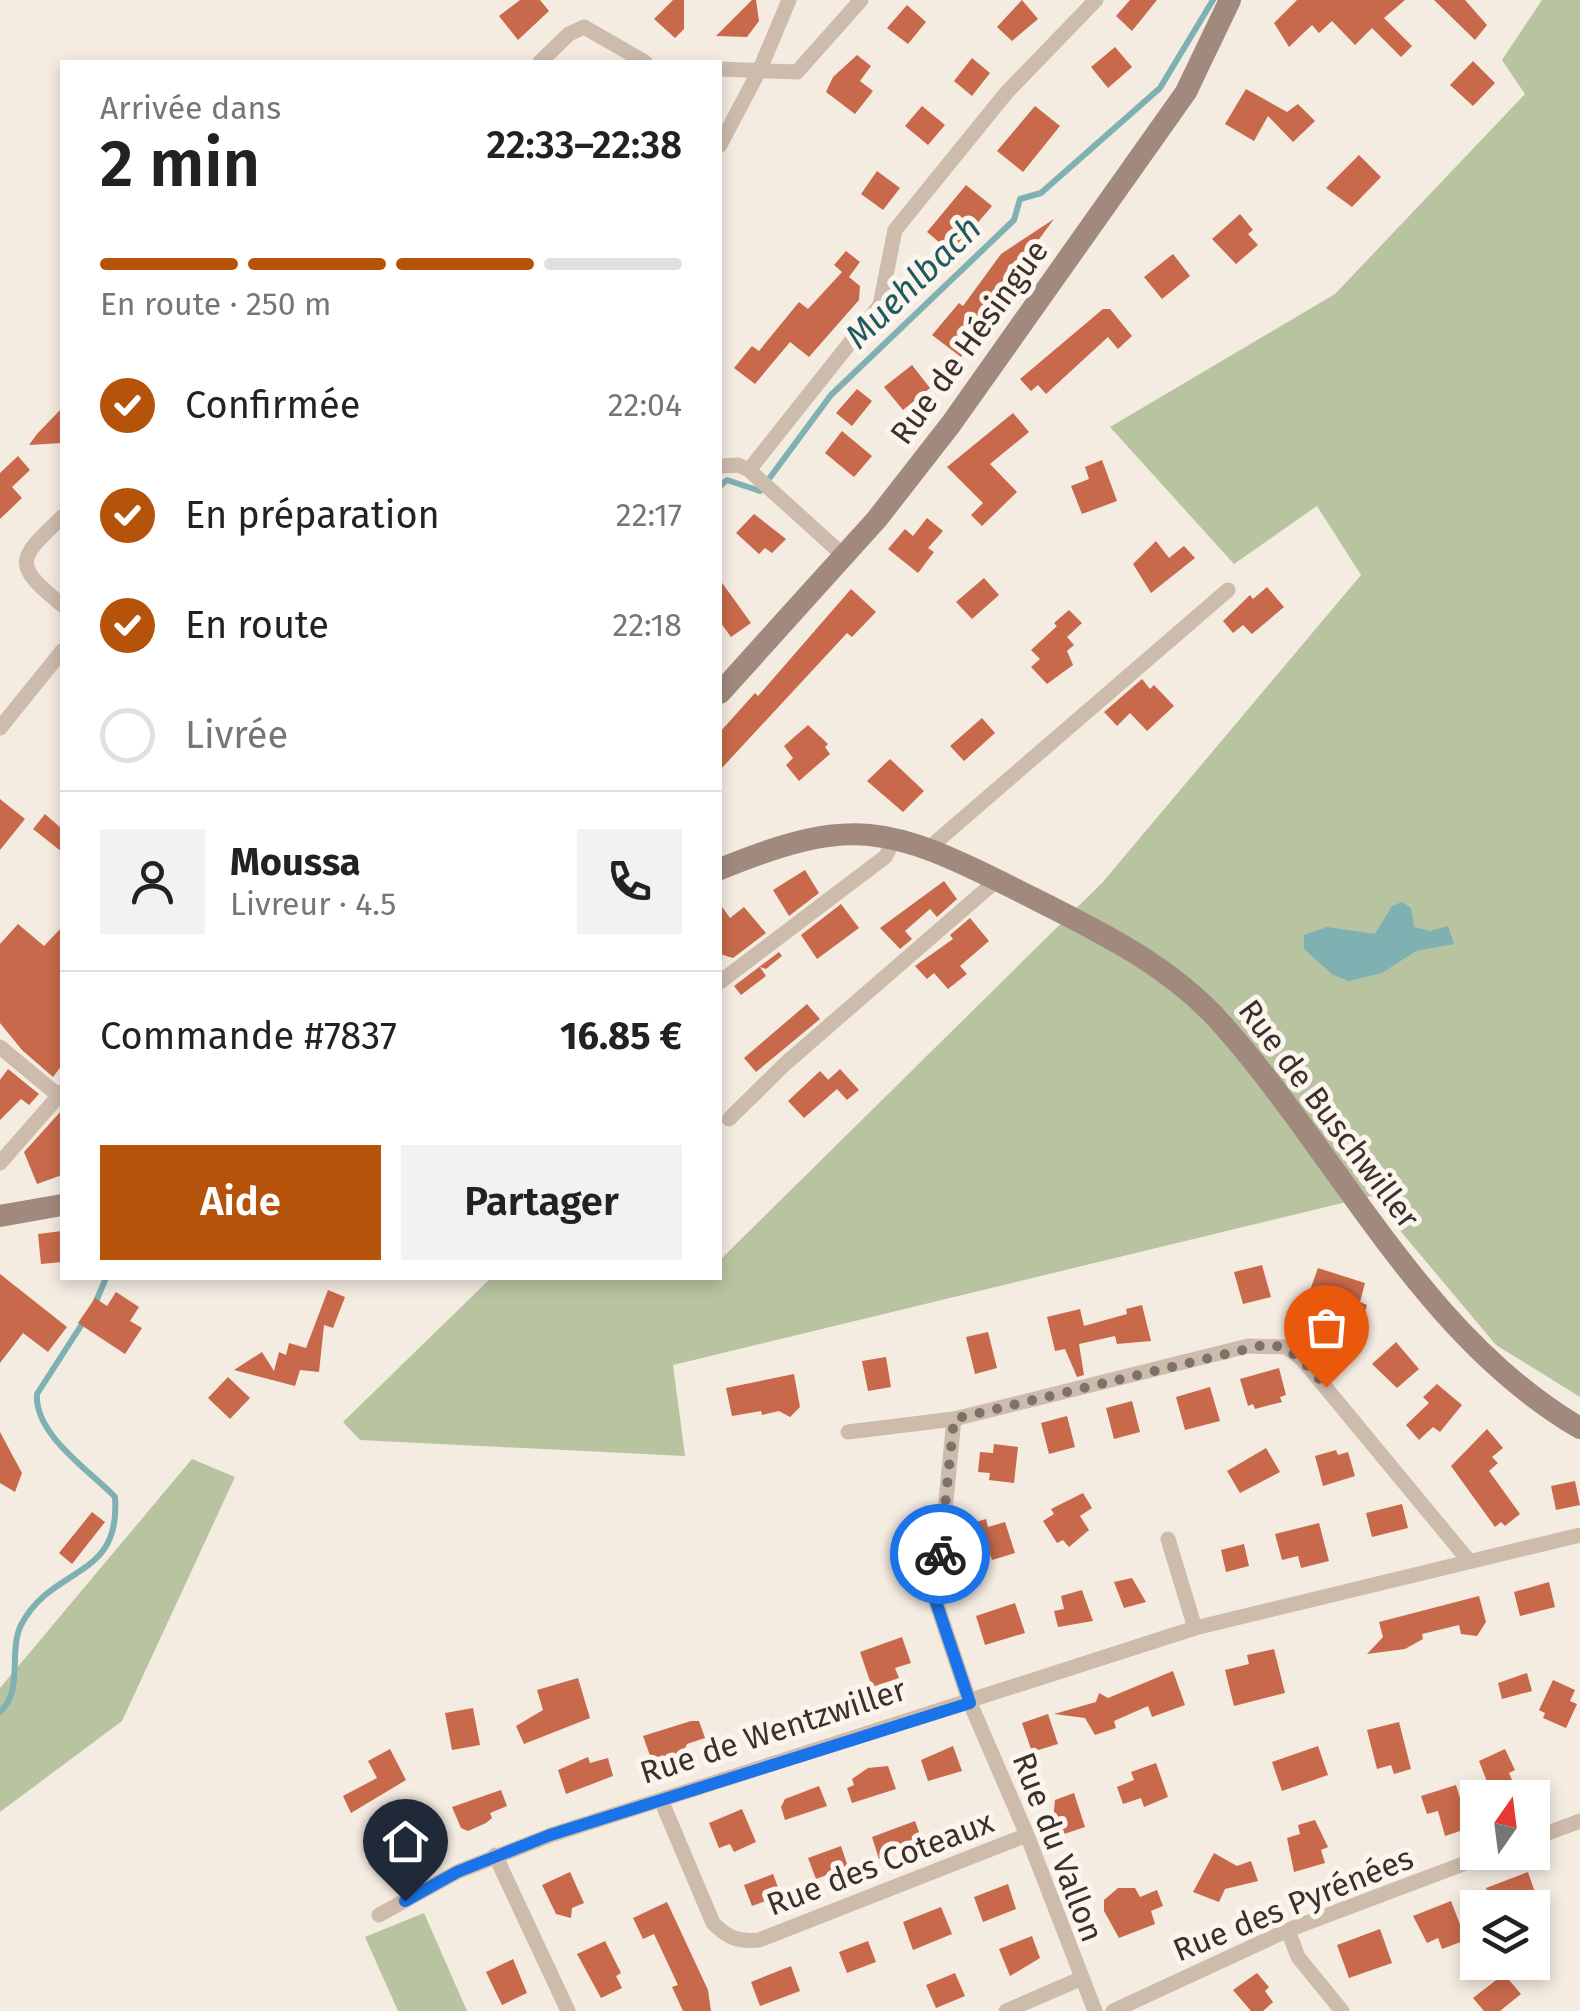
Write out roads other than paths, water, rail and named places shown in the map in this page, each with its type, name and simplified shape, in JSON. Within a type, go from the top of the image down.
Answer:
[{"type":"street","points":[[722,141],[760,69],[789,0]]},
{"type":"street","points":[[722,69],[785,73],[804,68],[861,0]]},
{"type":"street","points":[[752,473],[880,306],[895,230],[1007,92],[1096,0]]},
{"type":"street","name":"Rue de Hésingue","points":[[722,691],[844,556],[951,424],[1173,112],[1202,65],[1230,0]]},
{"type":"street","points":[[542,60],[569,34],[584,27],[642,60]]},
{"type":"street","points":[[722,466],[738,465],[752,473],[844,556]]},
{"type":"street","points":[[60,519],[28,550],[24,560],[29,578],[60,603]]},
{"type":"street","points":[[929,848],[1228,590]]},
{"type":"street","points":[[0,728],[60,653]]},
{"type":"street","name":"Rue de Buschwiller","points":[[722,868],[815,838],[857,833],[896,837],[997,880],[1155,965],[1222,1024],[1417,1282],[1472,1340],[1549,1407],[1580,1428]]},
{"type":"street","points":[[722,980],[886,856],[896,837]]},
{"type":"street","points":[[729,1119],[786,1063],[997,880]]},
{"type":"street","points":[[0,1047],[60,1093]]},
{"type":"street","points":[[0,1162],[60,1095]]},
{"type":"street","points":[[0,1216],[60,1205]]},
{"type":"street","points":[[848,1432],[954,1419],[1248,1346],[1286,1347],[1302,1359],[1470,1561]]},
{"type":"street","name":"Rue du Vallon","points":[[954,1419],[936,1602],[970,1703],[1027,1834],[1094,2011]]},
{"type":"street","name":"Rue de Wentzwiller","points":[[379,1916],[496,1855],[1195,1628],[1580,1535]]},
{"type":"street","points":[[1168,1539],[1195,1628]]},
{"type":"street","name":"Rue des Coteaux","points":[[661,1800],[713,1924],[727,1937],[744,1941],[758,1940],[1027,1834]]},
{"type":"street","points":[[1550,1832],[1580,1821]]},
{"type":"street","points":[[496,1855],[568,2011]]},
{"type":"street","name":"Rue des Pyrénées","points":[[1113,2011],[1288,1930],[1460,1866]]},
{"type":"street","points":[[1288,1930],[1298,1957],[1342,2011]]},
{"type":"street","points":[[1006,2011],[1080,1979]]},
{"type":"water","points":[[1402,902],[1411,908],[1414,927],[1430,931],[1448,926],[1454,944],[1416,951],[1382,973],[1349,981],[1333,975],[1304,949],[1304,935],[1327,927],[1375,934],[1392,906]]},
{"type":"waterway","name":"Muehlbach","points":[[722,484],[727,480],[760,491],[831,395],[1014,220],[1020,199],[1041,193],[1160,88],[1213,0]]},
{"type":"waterway","name":"Muehlbach","points":[[94,1306],[105,1280]]},
{"type":"waterway","name":"Muehlbach","points":[[0,1712],[12,1693],[21,1625],[34,1605],[96,1558],[107,1544],[114,1524],[115,1497],[54,1437],[38,1409],[37,1394],[84,1321]]}]
